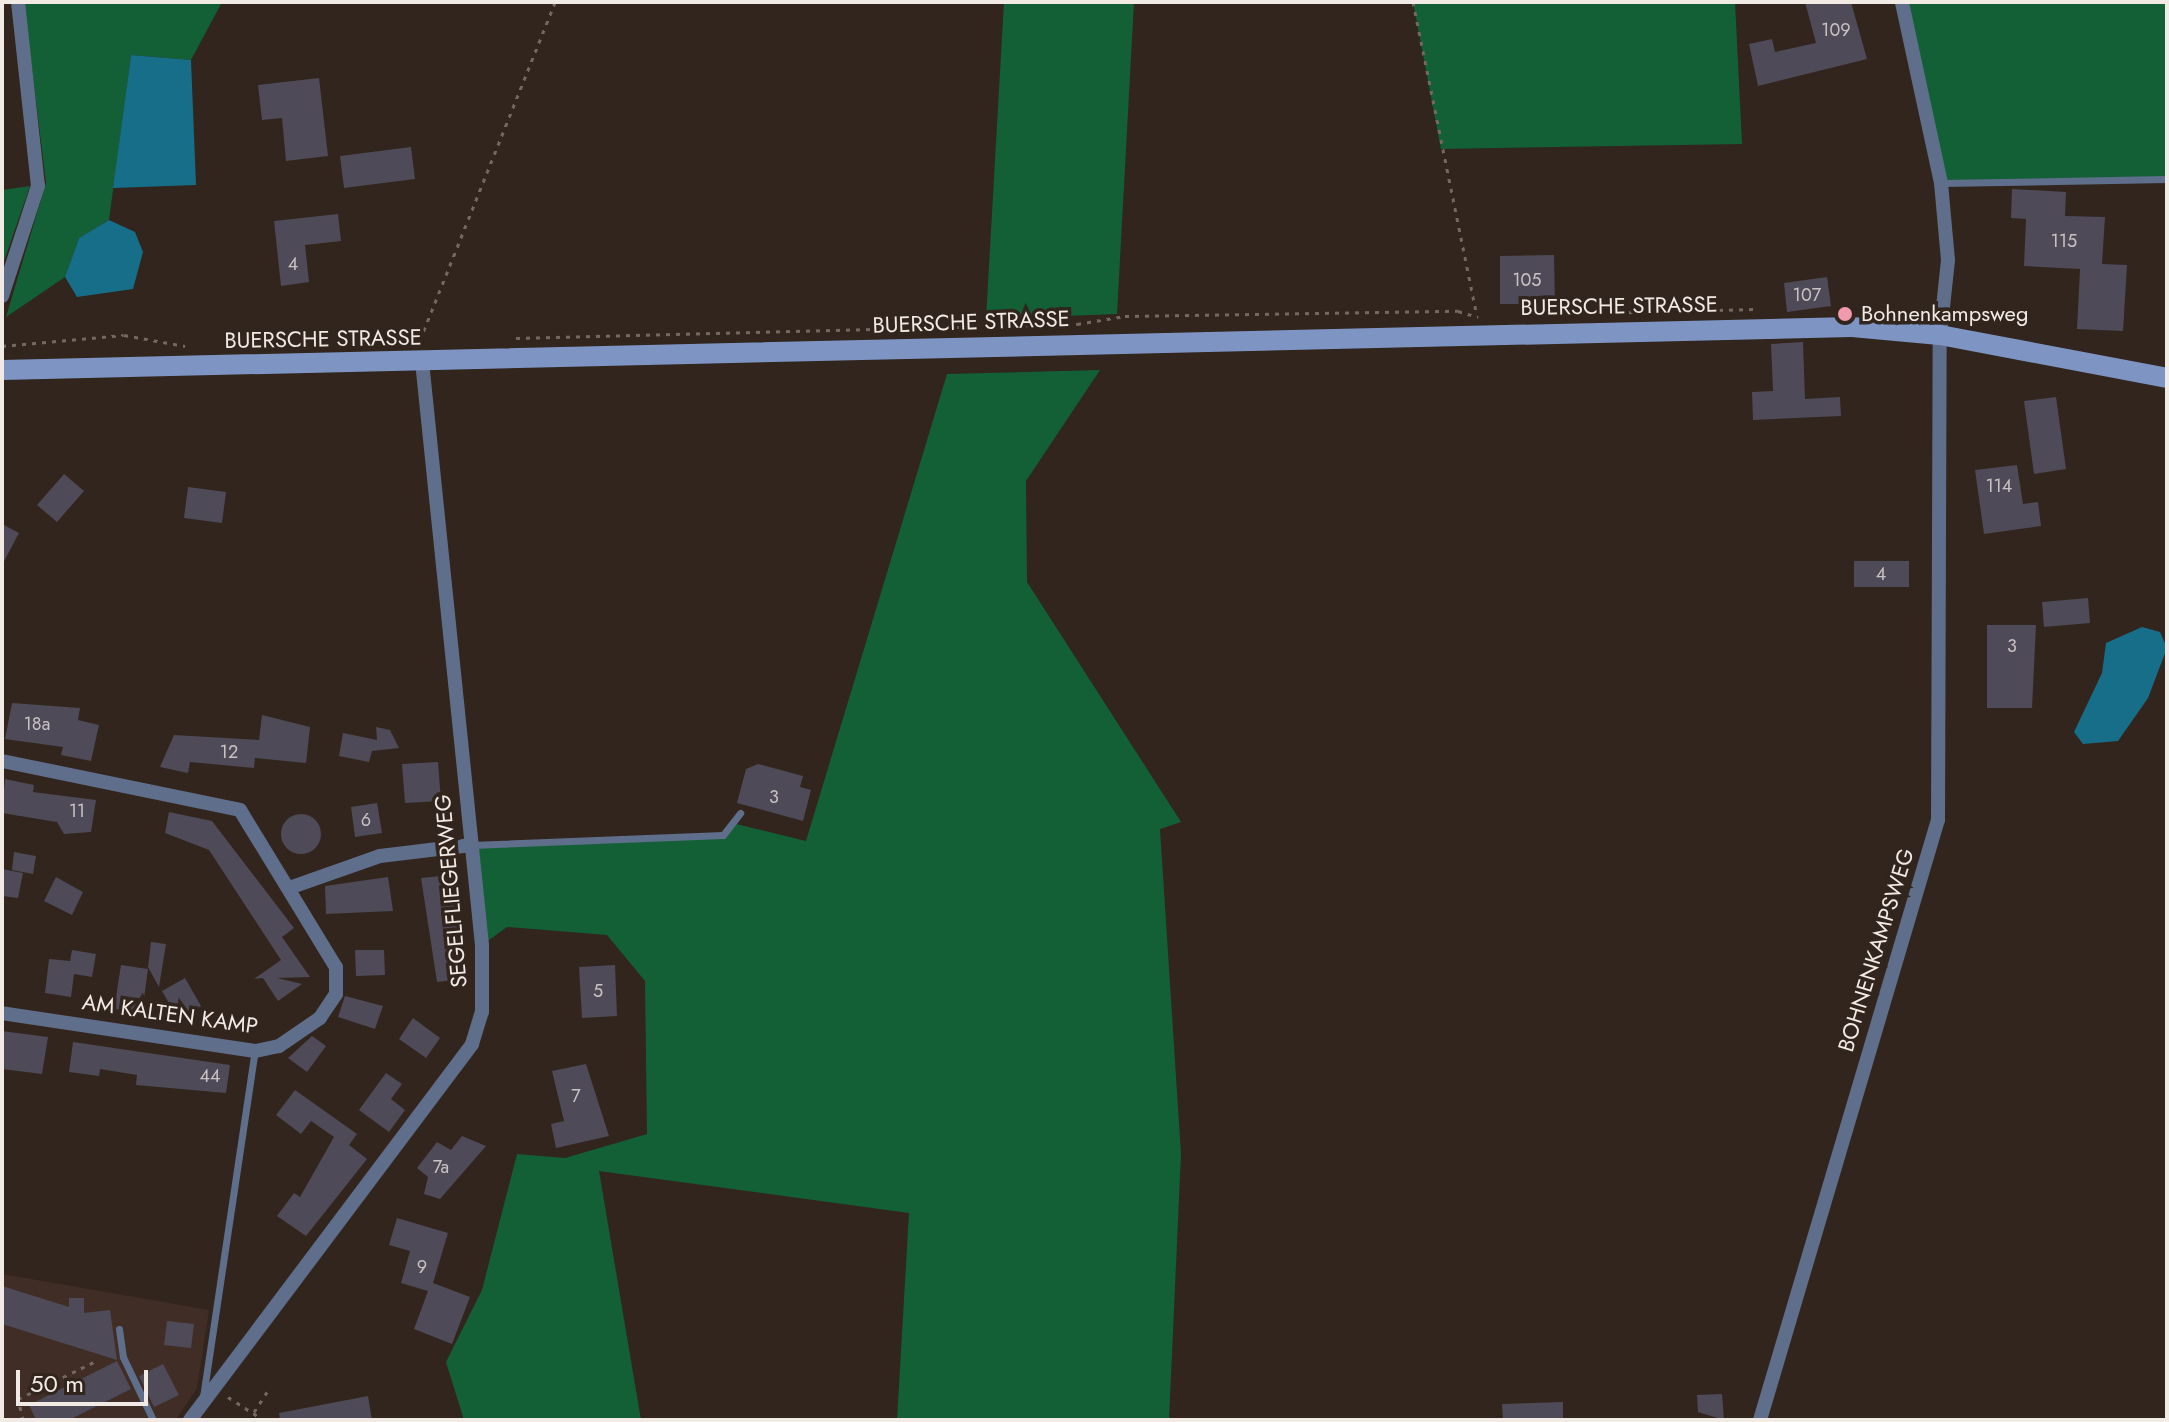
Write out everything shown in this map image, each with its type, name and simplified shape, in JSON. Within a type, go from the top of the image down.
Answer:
[{"type":"main road","name":"BUERSCHE STRASSE","points":[[2,370],[420,352],[1479,331],[1852,327],[1940,335],[2167,378]]},
{"type":"street","points":[[2,296],[38,186],[18,2]]},
{"type":"street","points":[[1902,2],[1941,183],[1948,285],[1940,335]]},
{"type":"street","name":"BOHNENKAMPSWEG","points":[[1760,1420],[1938,820],[1940,335]]},
{"type":"street","name":"SEGELFLIEGERWEG","points":[[197,1418],[472,1044],[482,1012],[482,945],[420,352]]},
{"type":"street","name":"AM KALTEN KAMP","points":[[2,761],[230,806],[254,828],[336,967],[336,994],[299,1032],[255,1051],[2,1013]]},
{"type":"street","points":[[289,888],[380,856],[471,845]]},
{"type":"lane","points":[[1941,183],[2167,179]]},
{"type":"lane","points":[[471,845],[723,835],[740,813]]},
{"type":"lane","points":[[197,1418],[255,1051]]},
{"type":"lane","points":[[119,1329],[123,1357],[153,1420]]},
{"type":"path","points":[[420,352],[555,2]]},
{"type":"path","points":[[1413,2],[1479,331]]},
{"type":"path","points":[[1588,318],[1609,310],[1770,312]]},
{"type":"path","points":[[505,338],[1468,312]]},
{"type":"path","points":[[2,346],[124,335],[191,347]]},
{"type":"path","points":[[420,352],[433,343]]},
{"type":"path","points":[[407,344],[420,352]]},
{"type":"path","points":[[23,1420],[18,1399],[96,1361]]},
{"type":"path","points":[[253,1413],[269,1389]]},
{"type":"path","points":[[218,1390],[264,1420]]},
{"type":"shaded area","points":[[2,1274],[209,1310],[197,1388],[177,1418],[2,1420]]},
{"type":"green space","points":[[24,2],[222,2],[191,60],[131,55],[109,220],[79,238],[65,277],[6,317],[46,183]]},
{"type":"green space","points":[[1004,2],[1134,2],[1117,314],[986,319]]},
{"type":"green space","points":[[1413,2],[1735,2],[1742,144],[1441,149]]},
{"type":"green space","points":[[1902,2],[2167,2],[2167,179],[1941,183]]},
{"type":"green space","points":[[30,186],[2,267],[2,190]]},
{"type":"green space","points":[[1100,370],[1026,481],[1027,582],[1181,822],[1160,829],[1181,1154],[1169,1420],[897,1420],[909,1213],[599,1171],[641,1420],[464,1420],[446,1362],[482,1290],[517,1154],[565,1158],[647,1134],[645,981],[607,935],[507,927],[482,945],[471,845],[723,835],[732,823],[806,841],[947,374]]},
{"type":"water","points":[[131,55],[191,60],[196,185],[113,188]]},
{"type":"water","points":[[109,220],[135,232],[143,252],[133,289],[77,297],[65,277],[79,238]]},
{"type":"water","points":[[2142,627],[2160,632],[2167,648],[2148,698],[2118,741],[2083,744],[2074,732],[2102,673],[2106,643]]},
{"type":"building","points":[[1805,2],[1851,2],[1867,59],[1758,86],[1749,44],[1772,39],[1775,52],[1816,43]]},
{"type":"building","points":[[319,78],[328,156],[286,161],[282,118],[262,120],[258,85]]},
{"type":"building","points":[[411,147],[415,179],[344,188],[340,156]]},
{"type":"building","points":[[2012,189],[2066,192],[2065,216],[2105,217],[2102,264],[2127,265],[2123,331],[2077,329],[2080,269],[2024,266],[2026,219],[2011,218]]},
{"type":"building","points":[[338,214],[341,241],[305,245],[309,282],[281,286],[274,221]]},
{"type":"building","points":[[1554,255],[1555,304],[1500,304],[1500,256]]},
{"type":"building","points":[[1827,277],[1831,306],[1787,312],[1784,283]]},
{"type":"building","points":[[1803,342],[1805,399],[1840,397],[1841,416],[1753,420],[1752,392],[1773,391],[1771,344]]},
{"type":"building","points":[[2056,397],[2066,469],[2034,474],[2024,401]]},
{"type":"building","points":[[2017,465],[2023,504],[2038,502],[2041,526],[1984,534],[1975,470]]},
{"type":"building","points":[[64,474],[84,491],[57,522],[37,505]]},
{"type":"building","points":[[188,487],[226,492],[222,523],[184,518]]},
{"type":"building","points":[[2,524],[19,533],[2,565]]},
{"type":"building","points":[[1854,561],[1909,561],[1909,587],[1854,587]]},
{"type":"building","points":[[2088,598],[2090,623],[2044,627],[2042,602]]},
{"type":"building","points":[[1987,625],[2036,625],[2032,708],[1987,708]]},
{"type":"building","points":[[12,703],[80,708],[78,720],[99,725],[91,761],[61,755],[63,747],[5,739]]},
{"type":"building","points":[[262,715],[310,727],[306,763],[255,758],[254,768],[190,762],[188,773],[160,767],[174,735],[259,740]]},
{"type":"building","points":[[376,727],[390,730],[399,748],[372,751],[369,762],[339,756],[343,733],[377,740]]},
{"type":"building","points":[[438,762],[441,801],[405,803],[402,764]]},
{"type":"building","points":[[758,764],[803,776],[800,787],[811,790],[803,821],[737,803],[746,769]]},
{"type":"building","points":[[5,779],[34,785],[33,792],[96,800],[91,832],[64,834],[57,822],[2,813]]},
{"type":"building","points":[[377,803],[382,833],[355,837],[351,807]]},
{"type":"building","points":[[169,812],[212,821],[294,928],[282,937],[310,977],[277,978],[302,984],[278,1001],[263,978],[254,979],[281,960],[209,850],[165,833]]},
{"type":"building","points":[[301,814],[315,820],[321,834],[315,848],[301,854],[287,848],[281,834],[287,820]]},
{"type":"building","points":[[14,852],[36,856],[33,874],[12,870]]},
{"type":"building","points":[[2,869],[23,873],[18,898],[2,896]]},
{"type":"building","points":[[451,875],[464,979],[437,982],[421,878]]},
{"type":"building","points":[[56,877],[83,892],[72,915],[44,901]]},
{"type":"building","points":[[388,877],[393,911],[326,914],[325,886]]},
{"type":"building","points":[[151,942],[166,944],[159,987],[148,967]]},
{"type":"building","points":[[72,950],[96,954],[92,977],[74,974],[71,997],[45,993],[49,959],[70,961]]},
{"type":"building","points":[[355,950],[384,950],[385,975],[356,976]]},
{"type":"building","points":[[121,965],[148,969],[142,1013],[114,1009]]},
{"type":"building","points":[[615,965],[617,1016],[582,1018],[579,967]]},
{"type":"building","points":[[185,978],[201,1006],[178,1019],[162,991]]},
{"type":"building","points":[[345,996],[383,1006],[375,1029],[338,1017]]},
{"type":"building","points":[[413,1018],[440,1038],[426,1058],[399,1039]]},
{"type":"building","points":[[2,1031],[48,1037],[42,1074],[2,1069]]},
{"type":"building","points":[[312,1036],[326,1046],[307,1072],[288,1058]]},
{"type":"building","points":[[73,1042],[230,1065],[226,1093],[136,1085],[137,1075],[100,1069],[99,1076],[69,1072]]},
{"type":"building","points":[[586,1064],[609,1136],[556,1148],[551,1124],[564,1121],[552,1071]]},
{"type":"building","points":[[386,1073],[402,1084],[391,1099],[405,1110],[389,1132],[359,1110]]},
{"type":"building","points":[[295,1090],[357,1134],[349,1145],[367,1159],[306,1236],[277,1216],[294,1193],[300,1197],[334,1137],[311,1121],[301,1134],[276,1115]]},
{"type":"building","points":[[462,1136],[486,1146],[440,1199],[424,1194],[428,1177],[417,1168],[437,1142],[451,1150]]},
{"type":"building","points":[[397,1218],[448,1233],[433,1283],[470,1297],[452,1344],[414,1329],[428,1291],[401,1283],[410,1251],[389,1245]]},
{"type":"building","points":[[2,1286],[69,1307],[69,1298],[84,1298],[84,1313],[110,1310],[117,1360],[2,1324]]},
{"type":"building","points":[[167,1321],[194,1324],[191,1348],[164,1345]]},
{"type":"building","points":[[117,1361],[131,1389],[69,1420],[36,1420],[29,1405]]},
{"type":"building","points":[[163,1364],[179,1395],[154,1407],[139,1376]]},
{"type":"building","points":[[1722,1394],[1724,1420],[1698,1412],[1697,1395]]},
{"type":"building","points":[[368,1396],[372,1420],[280,1420],[279,1413]]},
{"type":"building","points":[[1563,1402],[1563,1420],[1503,1420],[1502,1404]]},
{"type":"place","name":"Bohnenkampsweg","points":[[1845,314]]}]
